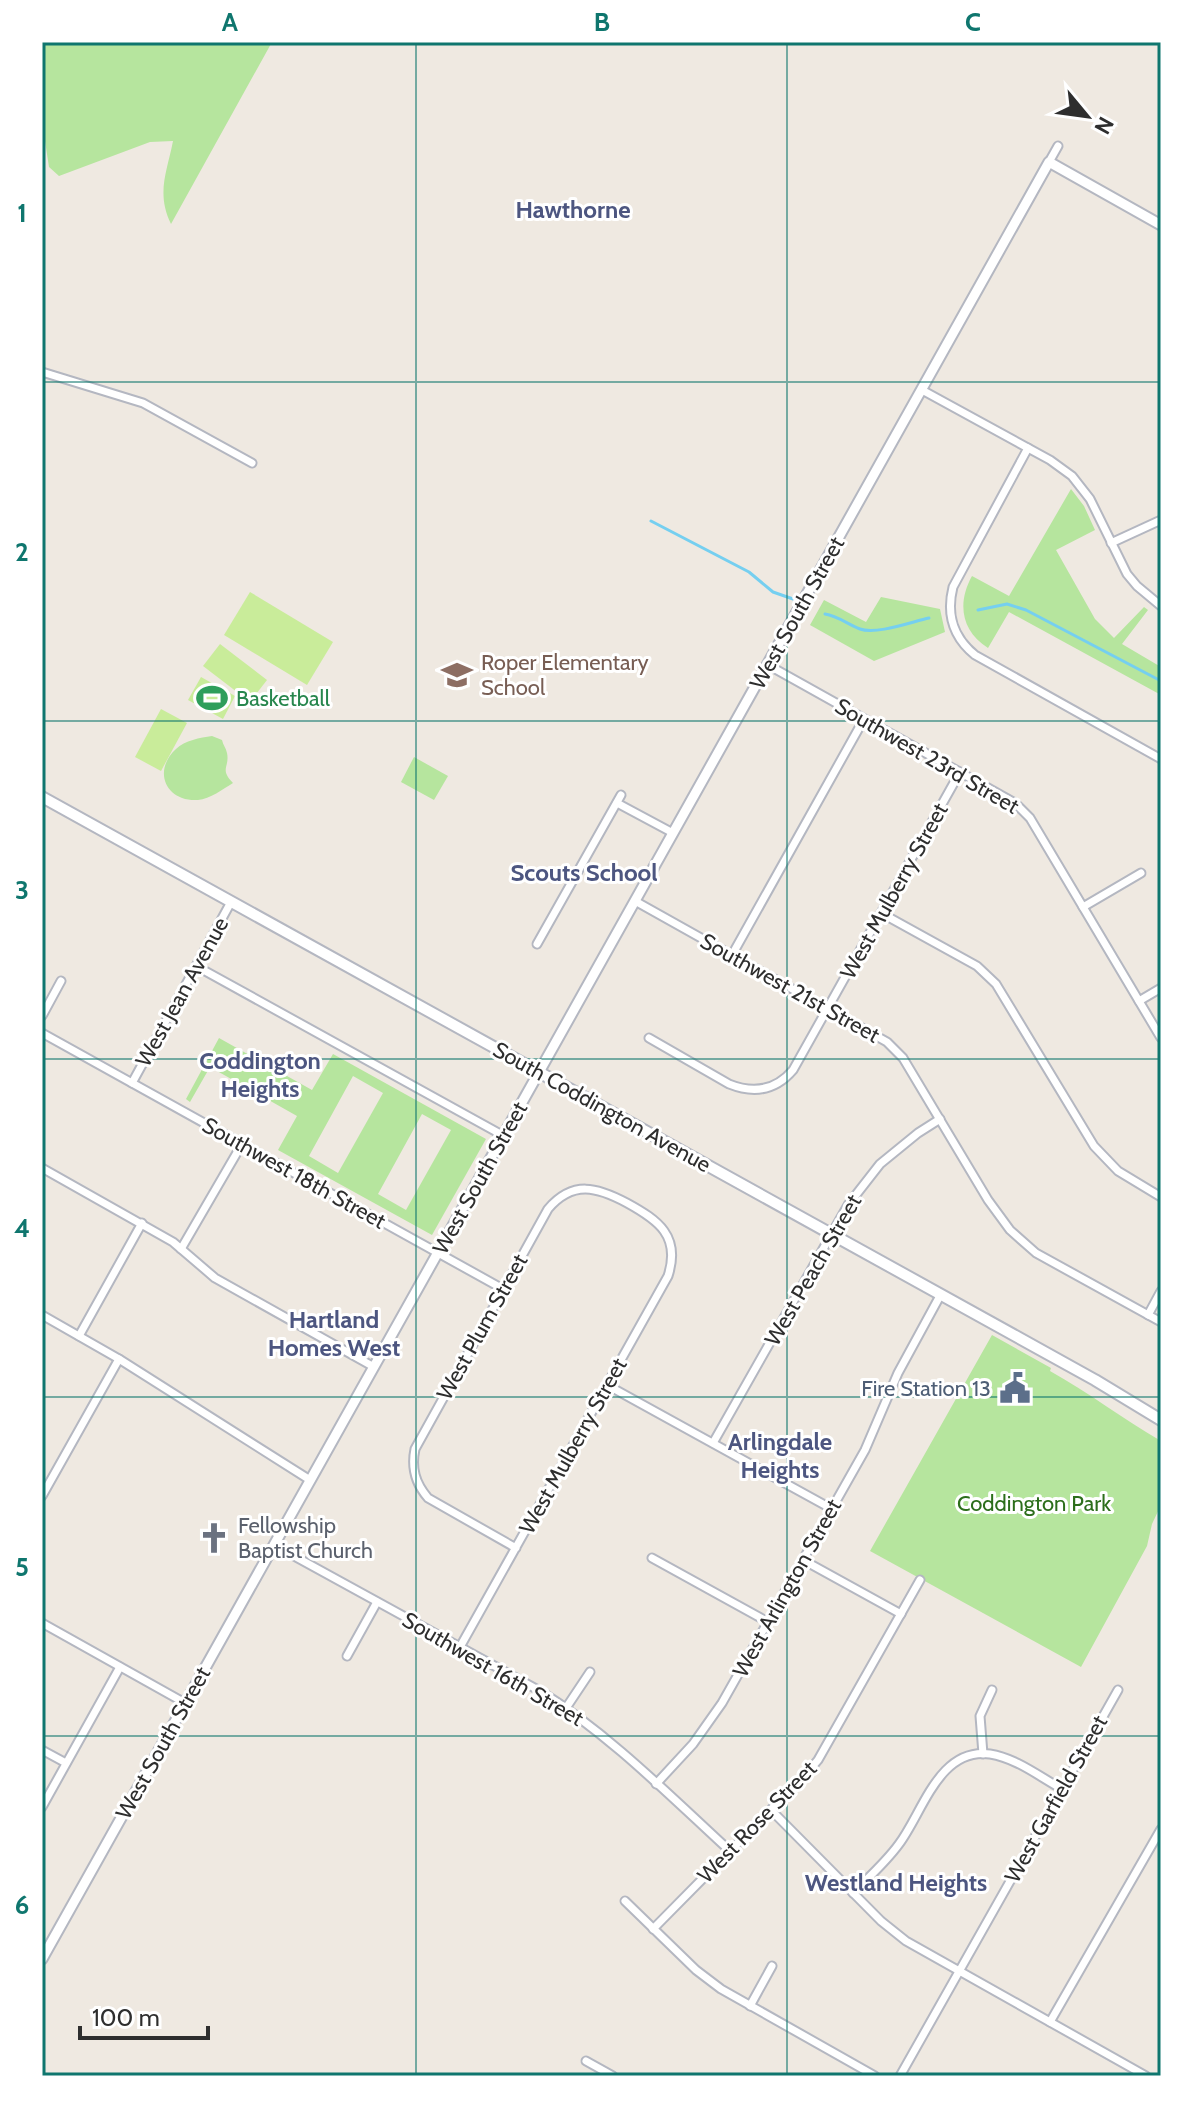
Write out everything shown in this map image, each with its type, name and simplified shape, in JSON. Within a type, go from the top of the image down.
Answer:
[{"type":"main road","name":"South Coddington Avenue","points":[[42,797],[941,1294],[1161,1420]]},
{"type":"street","name":"West South Street","points":[[42,1959],[1058,146]]},
{"type":"street","points":[[1049,162],[1161,225]]},
{"type":"street","points":[[42,372],[159,410],[252,463]]},
{"type":"street","points":[[922,390],[1060,466],[1090,499],[1127,574],[1161,606]]},
{"type":"street","points":[[1028,448],[953,587],[950,610],[959,639],[975,655],[1161,759]]},
{"type":"street","points":[[1111,543],[1161,520]]},
{"type":"street","name":"Southwest 23rd Street","points":[[768,665],[1023,810],[1161,1038]]},
{"type":"street","points":[[732,955],[864,719]]},
{"type":"street","name":"West Mulberry Street","points":[[649,1038],[729,1084],[751,1090],[772,1090],[793,1070],[960,772]]},
{"type":"street","points":[[537,944],[619,799],[673,833]]},
{"type":"street","points":[[1083,907],[1141,873]]},
{"type":"street","name":"Southwest 21st Street","points":[[635,901],[897,1050],[993,1208],[1010,1230],[1036,1253],[1161,1322]]},
{"type":"street","name":"West Jean Avenue","points":[[132,1083],[231,902]]},
{"type":"street","points":[[881,913],[987,974],[1094,1146],[1118,1171],[1161,1197]]},
{"type":"street","points":[[196,966],[504,1136]]},
{"type":"street","points":[[42,1016],[61,981]]},
{"type":"street","points":[[1139,1001],[1161,988]]},
{"type":"street","name":"Southwest 18th Street","points":[[42,1033],[503,1289]]},
{"type":"street","name":"West Peach Street","points":[[713,1443],[848,1205],[880,1164],[940,1119]]},
{"type":"street","points":[[181,1249],[242,1144]]},
{"type":"street","points":[[42,1168],[173,1242],[215,1278],[374,1367]]},
{"type":"street","name":"West Plum Street","points":[[516,1548],[433,1503],[421,1490],[413,1471],[419,1439],[548,1209],[560,1198],[590,1189],[608,1193],[651,1216],[664,1229],[669,1240]]},
{"type":"street","points":[[79,1336],[142,1223]]},
{"type":"street","name":"West Mulberry Street","points":[[460,1647],[668,1276],[672,1257],[669,1240]]},
{"type":"street","points":[[1148,1315],[1161,1291]]},
{"type":"street","name":"West Arlington Street","points":[[656,1784],[707,1725],[768,1622],[865,1450],[910,1348],[941,1294]]},
{"type":"street","points":[[42,1315],[119,1359],[310,1480]]},
{"type":"street","points":[[42,1496],[119,1359]]},
{"type":"street","points":[[607,1385],[832,1509]]},
{"type":"street","name":"Southwest 16th Street","points":[[274,1545],[566,1708],[599,1733],[730,1851]]},
{"type":"street","points":[[652,1558],[768,1622]]},
{"type":"street","points":[[803,1560],[901,1614]]},
{"type":"street","name":"West Rose Street","points":[[653,1929],[806,1774],[823,1751],[920,1580]]},
{"type":"street","points":[[347,1656],[377,1602]]},
{"type":"street","points":[[42,1623],[185,1703]]},
{"type":"street","points":[[42,1807],[120,1667]]},
{"type":"street","points":[[566,1708],[590,1672]]},
{"type":"street","points":[[983,1754],[980,1716],[992,1690]]},
{"type":"street","name":"West Garfield Street","points":[[900,2076],[1118,1690]]},
{"type":"street","points":[[42,1750],[66,1763]]},
{"type":"street","points":[[853,1893],[900,1843],[938,1780],[957,1761],[983,1754],[1004,1758],[1062,1789]]},
{"type":"street","points":[[771,1810],[893,1932],[1146,2076]]},
{"type":"street","points":[[1050,2022],[1161,1829]]},
{"type":"street","points":[[625,1901],[704,1977],[875,2076]]},
{"type":"street","points":[[750,2006],[772,1966]]},
{"type":"street","points":[[586,2061],[613,2076]]},
{"type":"green space","points":[[42,42],[272,42],[171,224],[163,192],[173,141],[150,142],[59,176],[49,167],[42,122]]},
{"type":"green space","points":[[1071,489],[1084,506],[1095,530],[1056,550],[1095,619],[1114,638],[1144,607],[1148,610],[1122,644],[1161,667],[1161,695],[1009,612],[988,648],[967,625],[964,596],[972,576],[1009,596]]},
{"type":"green space","points":[[250,592],[333,642],[307,685],[224,635]]},
{"type":"green space","points":[[881,597],[940,609],[945,632],[874,661],[810,625],[824,600],[866,622]]},
{"type":"green space","points":[[220,644],[267,680],[250,702],[203,666]]},
{"type":"green space","name":"Basketball","points":[[201,677],[235,696],[223,719],[188,700]]},
{"type":"green space","points":[[161,709],[187,723],[161,771],[135,757]]},
{"type":"green space","points":[[212,736],[222,740],[228,758],[226,771],[233,783],[203,799],[178,796],[166,784],[164,775],[169,758],[184,743]]},
{"type":"green space","points":[[414,757],[448,776],[434,800],[401,782]]},
{"type":"green space","points":[[219,1038],[312,1090],[333,1054],[486,1139],[432,1235],[278,1150],[297,1116],[210,1067],[190,1102],[186,1099]],"holes":[[[353,1076],[383,1093],[338,1173],[309,1156]],[[422,1114],[451,1130],[406,1210],[378,1194]]]},
{"type":"green space","name":"Coddington Park","points":[[992,1335],[1051,1368],[1050,1371],[1161,1441],[1161,1505],[1147,1546],[1081,1667],[870,1551]]},
{"type":"waterway","points":[[651,521],[749,572],[773,592],[793,599]]},
{"type":"waterway","points":[[978,610],[1007,604],[1026,610],[1161,681]]},
{"type":"waterway","points":[[825,614],[867,630],[929,618]]},
{"type":"place","name":"Roper Elementary School","points":[[457,675]]},
{"type":"place","name":"Basketball","points":[[212,698]]},
{"type":"place","name":"Fire Station 13","points":[[1015,1388]]},
{"type":"place","name":"Fellowship Baptist Church","points":[[214,1538]]},
{"type":"district","name":"Hawthorne","points":[[573,209]]},
{"type":"district","name":"Scouts School","points":[[584,872]]},
{"type":"district","name":"Coddington Heights","points":[[260,1074]]},
{"type":"district","name":"Hartland Homes West","points":[[334,1333]]},
{"type":"district","name":"Arlingdale Heights","points":[[780,1455]]},
{"type":"district","name":"Westland Heights","points":[[896,1882]]}]
